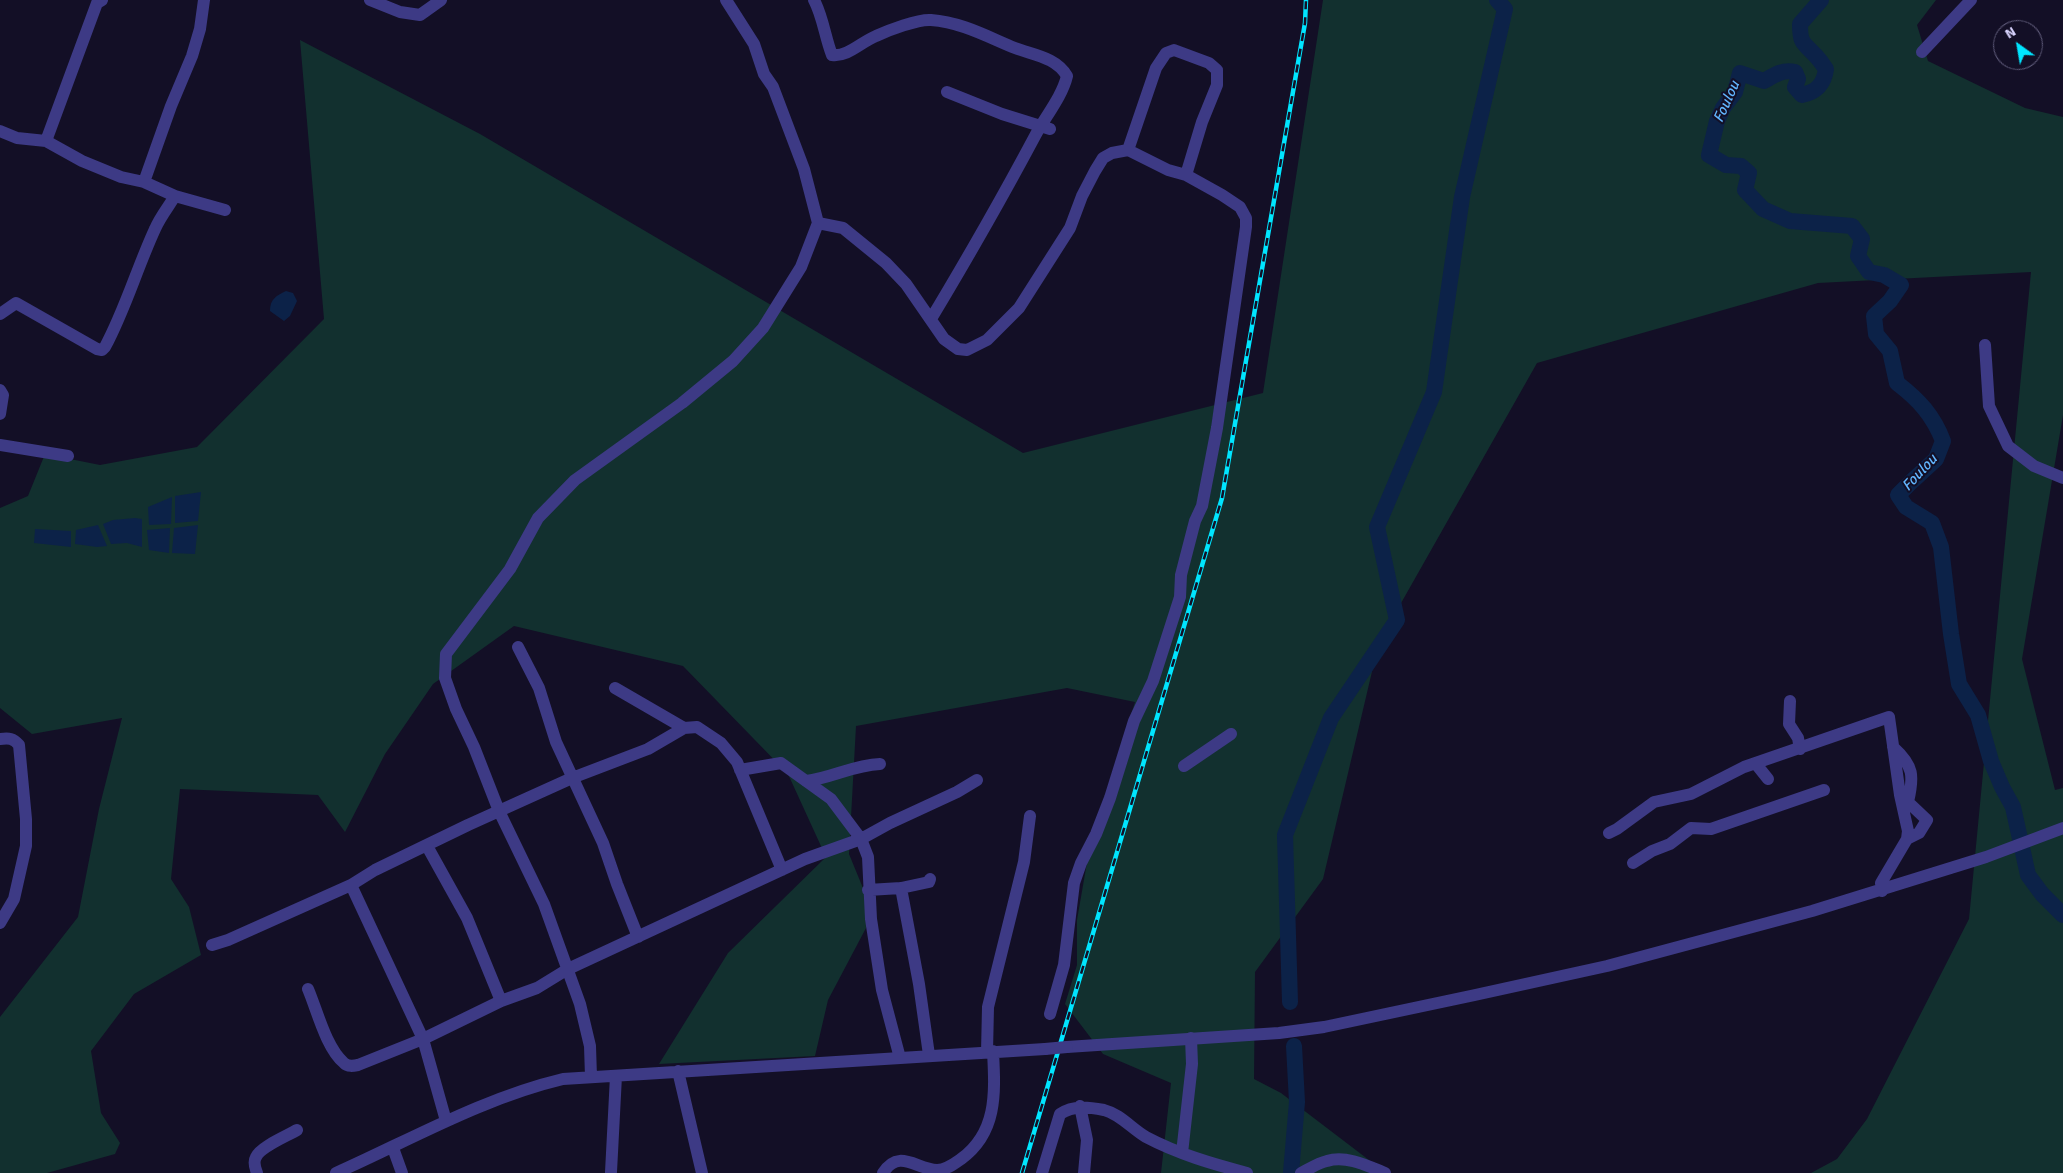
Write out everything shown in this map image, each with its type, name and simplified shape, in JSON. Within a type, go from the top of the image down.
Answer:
[{"type":"street","points":[[46,141],[76,62],[91,15],[97,3],[102,0]]},
{"type":"street","points":[[144,182],[171,106],[192,56],[200,29],[204,0]]},
{"type":"street","points":[[370,0],[400,12],[420,15],[441,0]]},
{"type":"street","points":[[591,1076],[590,1046],[586,1024],[568,970],[544,904],[499,811],[445,678],[446,654],[510,569],[538,518],[558,496],[575,480],[703,386],[733,361],[756,337],[801,267],[818,223],[804,169],[773,87],[764,74],[754,44],[726,0]]},
{"type":"street","points":[[814,0],[820,12],[832,55],[840,56],[875,36],[930,20],[956,25],[990,36],[1014,47],[1050,59],[1063,69],[1067,76],[1065,85],[1045,128],[931,319]]},
{"type":"street","points":[[1922,52],[1972,0]]},
{"type":"street","points":[[1128,150],[1156,68],[1166,52],[1174,50],[1209,63],[1217,70],[1217,85],[1202,122],[1186,175]]},
{"type":"street","points":[[947,92],[1002,114],[1045,128]]},
{"type":"street","points":[[0,131],[17,138],[46,141],[82,161],[122,177],[144,182],[175,196],[225,210]]},
{"type":"street","points":[[818,223],[843,228],[886,263],[906,284],[944,339],[958,350],[967,350],[987,340],[1019,308],[1070,228],[1082,196],[1104,158],[1112,153],[1128,150],[1168,170],[1186,175],[1240,207],[1246,218],[1217,428],[1202,506],[1195,521],[1182,575],[1180,597],[1153,681],[1134,721],[1110,798],[1096,834],[1081,862],[1074,883],[1064,965],[1050,1014]]},
{"type":"street","points":[[0,314],[16,303],[97,349],[102,350],[118,324],[127,296],[155,227],[175,196]]},
{"type":"street","points":[[1985,344],[1989,406],[2008,446],[2034,466],[2063,478]]},
{"type":"street","points":[[0,390],[3,395],[0,414]]},
{"type":"street","points":[[0,445],[68,456]]},
{"type":"street","points":[[518,647],[540,688],[556,742],[604,843],[616,884],[638,937]]},
{"type":"street","points":[[615,688],[684,728]]},
{"type":"street","points":[[1790,701],[1789,724],[1798,738],[1800,749]]},
{"type":"street","points":[[1609,833],[1618,829],[1654,802],[1691,794],[1744,768],[1889,717],[1908,831],[1907,840],[1881,884],[1882,891]]},
{"type":"street","points":[[212,945],[228,940],[351,885],[374,870],[572,778],[648,749],[684,728],[697,727],[721,743],[737,762],[782,870]]},
{"type":"street","points":[[1184,766],[1231,734]]},
{"type":"street","points":[[0,739],[9,738],[15,740],[19,745],[26,819],[26,846],[14,899],[0,923]]},
{"type":"street","points":[[1893,747],[1903,756],[1912,770],[1912,784],[1908,802],[1928,820],[1919,833],[1907,840]]},
{"type":"street","points":[[740,770],[781,763],[831,799],[861,839],[868,857],[870,918],[882,990],[900,1058]]},
{"type":"street","points":[[806,780],[823,779],[865,764],[880,764]]},
{"type":"street","points":[[1756,764],[1768,779]]},
{"type":"street","points":[[308,989],[331,1046],[344,1064],[358,1066],[423,1039],[501,1002],[537,988],[568,970],[805,859],[861,839],[977,780]]},
{"type":"street","points":[[1633,863],[1652,851],[1670,844],[1691,828],[1711,829],[1824,790]]},
{"type":"street","points":[[882,1173],[888,1165],[906,1160],[930,1169],[945,1169],[969,1153],[983,1137],[995,1098],[988,1006],[1024,862],[1030,816]]},
{"type":"street","points":[[336,1173],[393,1148],[446,1121],[536,1085],[563,1079],[1279,1033],[1324,1027],[1607,966],[1882,891],[1986,857],[2063,828]]},
{"type":"street","points":[[426,846],[467,918],[501,1002]]},
{"type":"street","points":[[868,890],[901,888],[929,882],[930,879]]},
{"type":"street","points":[[351,885],[423,1039],[446,1121]]},
{"type":"street","points":[[901,888],[930,1055]]},
{"type":"street","points":[[1182,1152],[1192,1064],[1191,1038]]},
{"type":"street","points":[[678,1071],[702,1173]]},
{"type":"street","points":[[611,1172],[616,1076]]},
{"type":"street","points":[[1080,1106],[1087,1140],[1084,1173]]},
{"type":"street","points":[[1042,1173],[1060,1114],[1067,1109],[1080,1106],[1112,1113],[1145,1136],[1182,1152],[1247,1173]]},
{"type":"street","points":[[257,1173],[254,1165],[256,1157],[261,1151],[297,1130]]},
{"type":"street","points":[[393,1148],[402,1173]]},
{"type":"street","points":[[1301,1173],[1333,1159],[1385,1173]]},
{"type":"green space","points":[[1323,0],[1936,0],[1917,25],[1928,61],[2025,108],[2063,117],[2063,415],[2022,659],[2055,790],[2063,788],[2063,1173],[1811,1173],[1837,1159],[1867,1119],[1969,919],[2031,272],[1818,283],[1537,363],[1379,642],[1323,879],[1255,972],[1254,1079],[1281,1093],[1386,1173],[1161,1173],[1171,1083],[1103,1054],[1065,1004],[1077,965],[1077,920],[1090,845],[1135,702],[1067,688],[856,726],[849,854],[865,893],[866,928],[828,1000],[815,1056],[659,1064],[728,953],[826,857],[788,774],[683,666],[514,626],[433,684],[385,754],[345,832],[318,795],[180,789],[171,879],[189,907],[201,955],[134,994],[91,1051],[101,1113],[120,1143],[115,1154],[47,1173],[0,1173],[0,1017],[78,917],[99,809],[122,718],[32,734],[0,708],[0,508],[28,496],[45,454],[100,465],[197,447],[324,319],[300,40],[480,134],[1023,453],[1263,393]]},
{"type":"water","points":[[286,291],[293,293],[297,301],[290,316],[284,321],[270,311],[274,298]]},
{"type":"water","points":[[201,492],[198,521],[175,523],[175,496]]},
{"type":"water","points":[[172,497],[171,524],[149,525],[148,507]]},
{"type":"water","points":[[142,519],[142,547],[127,543],[111,544],[103,524],[113,520]]},
{"type":"water","points":[[98,525],[107,546],[97,547],[75,544],[76,530]]},
{"type":"water","points":[[198,525],[195,554],[172,553],[174,528]]},
{"type":"water","points":[[170,528],[169,553],[149,550],[147,530]]},
{"type":"water","points":[[35,529],[71,531],[71,547],[34,543]]},
{"type":"waterway","points":[[1290,1002],[1285,835],[1331,718],[1397,620],[1377,527],[1434,392],[1462,197],[1505,9],[1497,0]]},
{"type":"waterway","name":"Foulou","points":[[1821,0],[1800,24],[1803,42],[1826,69],[1821,83],[1815,90],[1802,95],[1795,87],[1798,79],[1795,72],[1783,72],[1764,81],[1740,73],[1735,92],[1723,108],[1717,121],[1709,155],[1726,165],[1741,166],[1749,173],[1745,190],[1763,209],[1790,221],[1852,226],[1862,239],[1858,256],[1869,272],[1884,275],[1901,285],[1890,301],[1874,316],[1876,334],[1890,351],[1897,383],[1925,409],[1935,423],[1943,441],[1936,459],[1898,495],[1906,507],[1932,523],[1941,547],[1959,684],[1978,715],[1991,761],[2013,807],[2028,875],[2042,894],[2063,915]]},
{"type":"waterway","points":[[1291,1173],[1297,1102],[1294,1046]]},
{"type":"railway","points":[[1022,1173],[1222,498],[1305,23],[1306,0]]}]
